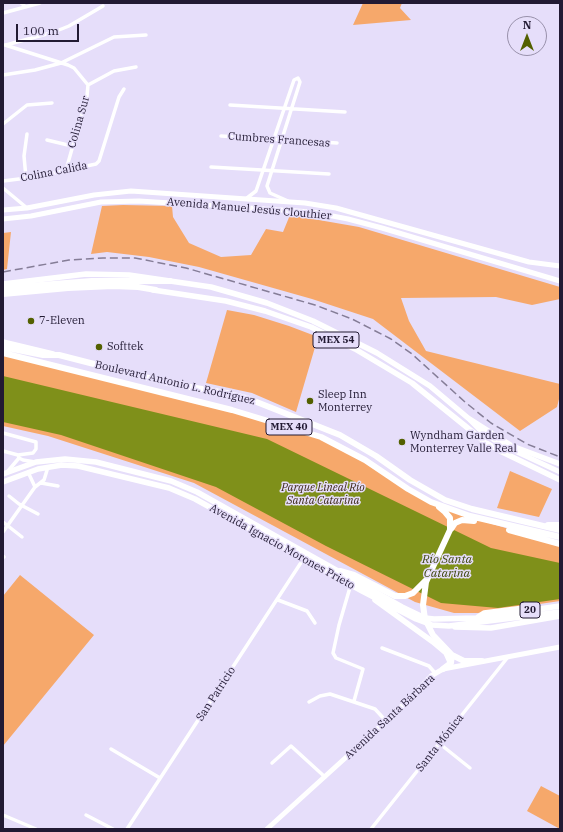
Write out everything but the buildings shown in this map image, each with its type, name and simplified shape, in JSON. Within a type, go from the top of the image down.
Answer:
[{"type":"highway","points":[[3,288],[104,281],[170,281]]},
{"type":"highway","points":[[3,296],[68,288],[113,286],[138,287],[156,290]]},
{"type":"highway","points":[[3,347],[43,355],[59,355]]},
{"type":"highway","name":"Boulevard Antonio L. Rodríguez","points":[[3,353],[225,408],[320,437],[365,460],[408,489],[431,502],[470,516],[560,537]]},
{"type":"highway","name":"Boulevard Antonio L. Rodríguez","points":[[59,355],[172,384],[226,393],[250,399],[340,435],[376,456],[410,480],[445,500],[472,509],[560,530]]},
{"type":"highway","points":[[431,502],[448,515],[451,523],[450,530],[427,580],[423,601],[425,619],[433,635],[452,655],[464,661],[482,661]]},
{"type":"highway","points":[[450,530],[459,521],[469,519],[560,544]]},
{"type":"highway","points":[[540,526],[560,525]]},
{"type":"highway","points":[[340,571],[354,576],[394,596],[405,596],[416,590],[427,580]]},
{"type":"highway","points":[[446,667],[452,662],[452,655]]},
{"type":"main road","name":"MEX 54","points":[[3,284],[103,274],[129,275],[226,291],[267,303],[320,324],[358,342],[408,371],[430,386],[468,418],[512,446],[560,464]]},
{"type":"main road","name":"MEX 54","points":[[156,290],[226,301],[265,311],[311,327],[361,352],[412,383],[479,437],[500,451],[560,480]]},
{"type":"main road","name":"Boulevard Antonio L. Rodríguez","points":[[3,342],[59,355]]},
{"type":"main road","name":"Avenida Ignacio Morones Prieto","points":[[5,473],[36,462],[51,459],[79,459],[170,481],[197,492],[402,607],[425,618],[500,618]]},
{"type":"main road","name":"Avenida Ignacio Morones Prieto","points":[[3,482],[28,472],[48,467],[78,466],[169,488],[195,499],[362,591],[423,622],[449,626],[500,618],[560,612]]},
{"type":"main road","points":[[362,591],[434,642],[449,657],[450,660],[446,667]]},
{"type":"main road","points":[[476,618],[484,613],[560,603]]},
{"type":"main road","name":"20","points":[[500,618],[560,606]]},
{"type":"main road","points":[[449,626],[465,629],[491,628],[560,616]]},
{"type":"street","points":[[21,3],[26,7]]},
{"type":"street","points":[[3,13],[40,3]]},
{"type":"street","points":[[4,45],[54,32],[69,26],[104,6]]},
{"type":"street","points":[[3,75],[35,70],[61,63],[109,39],[146,35]]},
{"type":"street","name":"Colina Sur","points":[[4,45],[74,68],[88,85],[87,96],[66,170]]},
{"type":"street","points":[[88,85],[114,71],[136,67]]},
{"type":"street","points":[[245,199],[254,194],[294,80],[298,78],[300,82],[283,140],[267,186],[268,191],[291,202]]},
{"type":"street","name":"Colina Calida","points":[[3,181],[66,170],[94,164],[99,161],[119,97],[124,89]]},
{"type":"street","points":[[3,124],[27,105],[52,103]]},
{"type":"street","points":[[230,106],[345,112]]},
{"type":"street","points":[[26,178],[24,156],[27,134]]},
{"type":"street","name":"Cumbres Francesas","points":[[221,136],[337,143]]},
{"type":"street","points":[[47,140],[72,146]]},
{"type":"street","points":[[211,167],[329,174]]},
{"type":"street","points":[[3,188],[27,208]]},
{"type":"street","name":"Avenida Manuel Jesús Clouthier","points":[[3,210],[27,208],[94,195],[131,191],[291,202],[336,208],[529,262],[560,266]]},
{"type":"street","name":"Avenida Manuel Jesús Clouthier","points":[[3,219],[37,215],[101,202],[138,201],[324,213],[382,228],[560,281]]},
{"type":"street","points":[[468,418],[482,433],[502,445],[560,472]]},
{"type":"street","points":[[3,433],[36,442],[36,449],[33,453],[18,457],[5,473]]},
{"type":"street","points":[[3,451],[36,462]]},
{"type":"street","points":[[3,532],[35,488],[46,476],[48,467]]},
{"type":"street","points":[[28,472],[35,488]]},
{"type":"street","points":[[41,483],[58,486]]},
{"type":"street","points":[[9,496],[38,514]]},
{"type":"street","points":[[3,522],[22,537]]},
{"type":"street","name":"San Patricio","points":[[127,829],[304,558]]},
{"type":"street","points":[[351,584],[338,625],[333,653],[336,658],[363,669],[354,701]]},
{"type":"street","points":[[278,600],[306,612],[315,623]]},
{"type":"street","name":"Avenida Santa Bárbara","points":[[267,829],[386,721],[427,679],[446,667],[560,647]]},
{"type":"street","points":[[382,648],[429,666],[435,674]]},
{"type":"street","name":"Santa Mónica","points":[[371,829],[509,656]]},
{"type":"street","points":[[309,702],[320,696],[330,694],[375,709],[386,721]]},
{"type":"street","points":[[440,744],[470,768]]},
{"type":"street","points":[[272,763],[291,746],[325,777]]},
{"type":"street","points":[[111,749],[160,778]]},
{"type":"street","points":[[3,815],[36,829]]},
{"type":"street","points":[[86,815],[113,829]]},
{"type":"green space","points":[[363,3],[402,3],[400,8],[411,20],[353,25]]},
{"type":"green space","points":[[102,206],[172,206],[173,217],[189,243],[221,257],[251,255],[266,229],[283,232],[290,215],[359,227],[560,287],[560,299],[532,305],[496,297],[401,298],[409,321],[426,351],[560,384],[560,395],[557,407],[520,431],[373,319],[312,299],[199,267],[149,257],[107,252],[91,254]]},
{"type":"green space","points":[[11,232],[7,269],[3,270],[3,233]]},
{"type":"green space","points":[[227,310],[254,315],[318,337],[296,412],[252,393],[206,383]]},
{"type":"green space","name":"Río Santa Catarina","points":[[3,353],[234,410],[335,443],[409,492],[455,513],[560,544],[560,601],[478,613],[454,613],[415,602],[194,483],[48,436],[3,426]]},
{"type":"green space","points":[[510,471],[552,489],[539,517],[497,508]]},
{"type":"green space","points":[[20,575],[94,635],[3,746],[3,596]]},
{"type":"green space","points":[[541,786],[560,796],[560,829],[527,811]]},
{"type":"water","name":"Río Santa Catarina","points":[[3,376],[267,439],[491,548],[560,563],[560,599],[498,608],[441,603],[326,546],[216,487],[61,435],[3,422]]},
{"type":"railway","points":[[3,272],[69,260],[135,258],[186,268],[315,305],[352,319],[391,339],[412,354],[465,402],[491,423],[527,444],[560,457]]},
{"type":"place","name":"7-Eleven","points":[[31,321]]},
{"type":"place","name":"Softtek","points":[[99,347]]},
{"type":"place","name":"Sleep Inn Monterrey","points":[[310,401]]},
{"type":"place","name":"Wyndham Garden Monterrey Valle Real","points":[[402,442]]},
{"type":"park label","name":"Parque Lineal Río Santa Catarina","points":[[323,494]]}]
